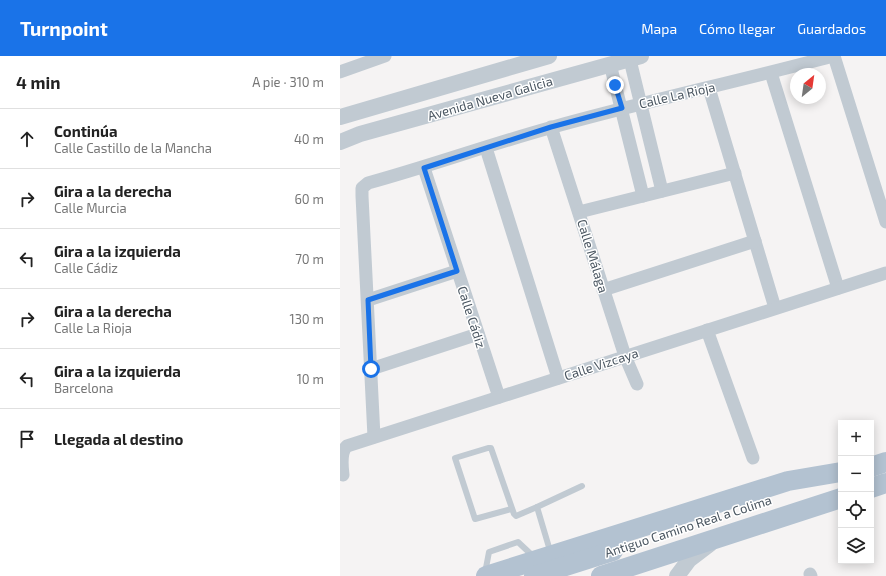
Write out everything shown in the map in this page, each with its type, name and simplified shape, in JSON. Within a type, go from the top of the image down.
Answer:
[{"type":"main road","points":[[874,466],[886,462]]},
{"type":"main road","points":[[486,576],[541,564],[788,481],[838,473]]},
{"type":"main road","name":"Antiguo Camino Real a Colima","points":[[541,564],[838,478]]},
{"type":"main road","points":[[874,487],[886,483]]},
{"type":"main road","name":"Antiguo Camino Real a Colima","points":[[601,576],[838,499]]},
{"type":"street","points":[[340,72],[385,56]]},
{"type":"street","name":"Avenida Nueva Galicia","points":[[347,115],[549,56]]},
{"type":"street","points":[[833,56],[886,222]]},
{"type":"street","name":"Calle La Rioja","points":[[368,300],[362,188],[368,183],[424,168],[551,127],[641,103],[771,73],[833,56]]},
{"type":"street","points":[[635,58],[641,103],[662,191]]},
{"type":"street","name":"Avenida Nueva Galicia","points":[[340,142],[360,134],[635,58]]},
{"type":"street","points":[[610,64],[643,196]]},
{"type":"street","points":[[771,73],[838,288]]},
{"type":"street","points":[[475,78],[482,100]]},
{"type":"street","points":[[709,88],[775,308]]},
{"type":"street","points":[[347,115],[360,134]]},
{"type":"street","name":"Calle Málaga","points":[[551,127],[625,356],[637,384]]},
{"type":"street","points":[[486,148],[558,378]]},
{"type":"street","name":"Calle Cádiz","points":[[424,168],[499,397]]},
{"type":"street","points":[[579,212],[734,173]]},
{"type":"street","points":[[603,290],[755,241]]},
{"type":"street","points":[[374,437],[368,300],[457,271]]},
{"type":"street","name":"Calle Vizcaya","points":[[342,475],[343,449],[347,446],[886,273]]},
{"type":"street","points":[[707,330],[753,458]]},
{"type":"street","points":[[371,369],[478,334]]},
{"type":"street","points":[[677,576],[689,560],[715,540]]},
{"type":"lane","points":[[511,509],[475,519],[455,458],[491,448],[511,509],[516,516],[582,486]]},
{"type":"lane","points":[[538,507],[541,564]]},
{"type":"route","points":[[371,369],[368,300],[457,271],[424,168],[551,127],[622,108],[615,85]]}]
